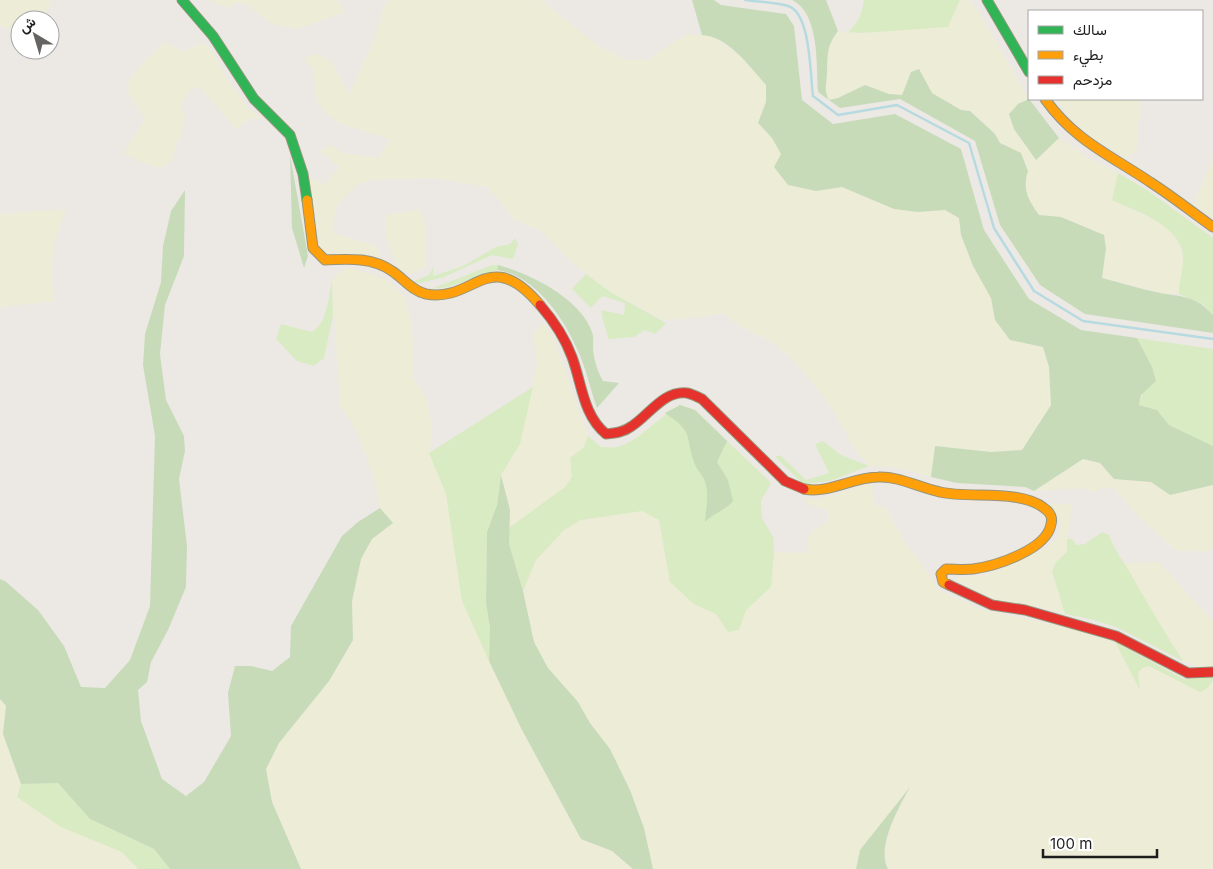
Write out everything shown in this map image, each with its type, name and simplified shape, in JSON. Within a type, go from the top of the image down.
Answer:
[{"type":"street","points":[[182,0],[213,36],[254,99],[290,135],[303,174],[312,248],[320,257],[325,260],[367,260],[381,264],[411,287],[427,294],[453,291],[492,277],[500,277],[518,284],[525,289],[555,323],[572,357],[593,424],[606,434],[622,433],[670,396],[684,392],[702,400],[785,481],[797,488],[808,491],[825,490],[869,477],[883,476],[947,494],[1010,497],[1036,503],[1048,512],[1052,522],[1050,531],[1041,541],[1029,550],[988,566],[970,569],[946,569],[941,574],[943,582],[992,605],[1087,626],[1116,636],[1188,673],[1213,672]]},
{"type":"street","points":[[987,0],[1028,70]]},
{"type":"street","points":[[1046,100],[1067,129],[1084,143],[1152,183],[1213,227]]},
{"type":"green space","points":[[0,0],[51,0],[48,10],[10,10],[10,28],[0,26]]},
{"type":"green space","points":[[207,0],[338,0],[345,12],[297,29],[272,24],[246,4],[235,3],[230,8]]},
{"type":"green space","points":[[389,0],[541,0],[597,45],[627,60],[649,60],[688,34],[711,36],[740,55],[766,85],[766,102],[758,123],[772,138],[781,154],[816,191],[842,187],[864,196],[918,212],[945,210],[959,218],[961,235],[973,266],[991,298],[995,320],[1010,340],[1043,347],[1049,367],[1051,405],[1022,450],[991,452],[935,446],[931,477],[899,468],[869,466],[856,451],[830,405],[796,363],[775,344],[738,325],[723,313],[703,317],[663,320],[610,292],[572,263],[541,231],[515,220],[488,187],[435,178],[371,180],[355,186],[338,204],[332,226],[333,233],[378,248],[380,258],[368,254],[327,253],[320,247],[309,177],[325,185],[339,167],[320,151],[330,145],[343,153],[379,158],[389,139],[341,124],[326,113],[317,101],[313,70],[305,60],[309,55],[319,54],[332,62],[349,95],[375,37],[385,4]]},
{"type":"green space","points":[[692,0],[714,0],[721,5],[786,14],[794,26],[802,100],[833,124],[895,114],[961,149],[984,230],[1029,299],[1081,330],[1137,338],[1152,367],[1156,381],[1141,395],[1139,405],[1157,410],[1169,425],[1213,446],[1213,485],[1170,495],[1151,482],[1114,479],[1100,463],[1083,459],[1034,491],[1025,487],[957,483],[931,477],[935,446],[991,452],[1022,450],[1051,405],[1049,367],[1043,347],[1010,340],[995,320],[991,298],[973,266],[961,235],[959,218],[945,210],[918,212],[894,209],[842,187],[816,191],[788,185],[774,167],[781,154],[772,138],[758,123],[766,102],[766,85],[730,47],[712,37],[702,35]]},
{"type":"green space","points":[[792,0],[826,0],[838,31],[831,42],[828,56],[826,90],[829,100],[818,92],[815,41],[808,16]]},
{"type":"green space","points":[[864,0],[960,0],[948,27],[862,33],[848,32],[859,18]]},
{"type":"green space","points":[[960,0],[968,0],[976,8],[1028,97],[1028,99],[1018,104],[1014,129],[1036,160],[1059,138],[1092,160],[1118,173],[1112,200],[1167,226],[1178,243],[1184,258],[1179,294],[1161,293],[1102,278],[1106,248],[1104,235],[1061,217],[1039,215],[1028,200],[1024,183],[1028,171],[1006,145],[999,143],[995,134],[971,111],[961,110],[932,93],[919,69],[911,73],[902,95],[889,94],[865,85],[838,98],[829,100],[824,91],[828,72],[826,55],[831,40],[838,31],[862,33],[947,27]]},
{"type":"green space","points":[[165,42],[184,52],[200,43],[208,46],[217,58],[225,76],[248,108],[264,120],[250,118],[237,129],[199,87],[189,90],[181,107],[186,116],[172,161],[161,168],[141,162],[124,153],[145,119],[129,94],[128,83],[139,67]]},
{"type":"green space","points":[[919,69],[932,93],[961,110],[970,111],[995,134],[1000,143],[1021,153],[1028,171],[1026,177],[1027,194],[1039,215],[1061,217],[1104,235],[1106,248],[1102,278],[1189,298],[1201,304],[1213,315],[1213,333],[1085,314],[1040,285],[1000,225],[975,141],[900,99],[840,108],[829,100],[838,98],[865,85],[889,94],[902,95],[911,72]]},
{"type":"green space","points":[[1030,100],[1059,138],[1036,160],[1014,129],[1009,114],[1018,104]]},
{"type":"green space","points":[[1057,100],[1142,100],[1138,123],[1138,148],[1128,159],[1091,137],[1070,118]]},
{"type":"green space","points":[[290,155],[308,256],[304,268],[292,228]]},
{"type":"green space","points":[[1213,157],[1213,218],[1194,204]]},
{"type":"green space","points":[[1118,173],[1147,190],[1213,238],[1213,315],[1203,304],[1179,294],[1183,259],[1181,247],[1176,237],[1157,221],[1112,200]]},
{"type":"green space","points":[[185,190],[184,256],[165,305],[160,354],[166,400],[184,436],[185,451],[179,479],[187,546],[186,587],[168,630],[151,662],[147,682],[138,690],[141,721],[162,779],[186,796],[204,782],[231,736],[228,693],[235,666],[251,666],[272,671],[290,657],[291,626],[342,536],[358,522],[380,508],[393,523],[372,539],[361,559],[352,601],[353,640],[329,681],[279,743],[266,769],[272,802],[301,869],[170,869],[154,849],[90,819],[58,783],[21,784],[3,734],[6,706],[0,699],[0,579],[5,581],[38,610],[64,646],[81,687],[105,688],[130,660],[150,606],[155,436],[143,365],[145,334],[161,282],[163,246],[171,211]]},
{"type":"green space","points":[[66,209],[54,245],[51,275],[54,301],[0,307],[0,214]]},
{"type":"green space","points":[[419,210],[424,218],[426,232],[426,263],[424,269],[410,274],[401,270],[395,262],[386,238],[385,215]]},
{"type":"green space","points":[[515,238],[518,244],[513,259],[492,255],[444,277],[420,283],[412,282],[429,275],[434,266],[433,276],[463,266],[496,247],[510,244]]},
{"type":"green space","points":[[492,265],[498,265],[497,270],[448,287],[431,289]]},
{"type":"green space","points":[[498,265],[524,274],[552,289],[577,308],[586,320],[593,334],[595,361],[603,381],[619,383],[597,408],[580,356],[564,324],[555,311],[535,289],[523,280],[497,270]]},
{"type":"green space","points":[[347,268],[376,275],[391,283],[404,296],[412,323],[414,379],[427,400],[432,427],[430,453],[446,494],[462,601],[521,728],[581,839],[612,851],[633,869],[301,869],[272,802],[266,769],[279,743],[329,681],[353,641],[352,601],[361,559],[372,539],[393,523],[380,508],[372,471],[354,426],[340,405],[332,281],[337,274]]},
{"type":"green space","points":[[586,274],[610,292],[666,323],[655,334],[645,330],[634,337],[608,339],[602,318],[602,310],[624,315],[625,303],[602,296],[591,308],[572,289]]},
{"type":"green space","points":[[332,281],[333,316],[324,358],[314,366],[297,361],[276,339],[281,324],[312,332],[317,328],[324,316]]},
{"type":"green space","points":[[544,324],[554,338],[588,436],[584,447],[570,458],[572,477],[565,487],[509,528],[510,510],[501,475],[520,444],[537,363],[533,335],[536,329]]},
{"type":"green space","points":[[1137,338],[1213,349],[1213,446],[1169,425],[1157,410],[1139,405],[1152,367]]},
{"type":"green space","points":[[533,387],[520,444],[501,475],[497,505],[487,532],[486,603],[490,628],[489,661],[462,601],[446,494],[429,453]]},
{"type":"green space","points":[[680,405],[695,410],[771,483],[761,501],[762,518],[773,537],[774,552],[771,587],[746,610],[739,630],[728,632],[716,614],[694,604],[670,582],[659,520],[642,511],[581,520],[564,530],[536,560],[523,591],[509,544],[509,528],[565,487],[572,477],[570,458],[584,447],[588,436],[601,447],[617,447],[633,440]]},
{"type":"green space","points":[[680,405],[695,410],[727,441],[717,462],[728,480],[733,501],[705,522],[706,484],[695,465],[688,436],[675,420],[665,413]]},
{"type":"green space","points":[[823,441],[841,455],[869,466],[830,481],[803,484],[775,457],[780,455],[806,480],[829,473],[815,444]]},
{"type":"green space","points":[[1083,459],[1100,463],[1114,479],[1151,482],[1170,495],[1213,485],[1213,548],[1206,552],[1176,550],[1139,517],[1115,489],[1104,488],[1094,492],[1081,488],[1034,491]]},
{"type":"green space","points":[[501,475],[510,510],[509,544],[523,591],[534,642],[548,668],[578,702],[590,723],[610,749],[630,790],[644,828],[653,869],[633,869],[612,851],[581,839],[521,728],[489,661],[490,628],[486,603],[487,532],[497,505]]},
{"type":"green space","points":[[871,483],[875,505],[886,508],[907,546],[917,557],[940,591],[983,610],[1087,631],[1115,642],[1139,688],[1138,673],[1142,668],[1149,666],[1199,692],[1213,682],[1213,869],[888,869],[885,848],[893,819],[908,790],[860,850],[856,869],[653,869],[644,828],[630,790],[578,702],[548,668],[534,642],[523,591],[536,560],[564,530],[581,520],[642,511],[658,520],[670,582],[694,604],[716,614],[728,632],[738,630],[746,610],[771,587],[774,552],[809,553],[807,537],[830,519],[828,511],[807,503],[803,498],[816,500]]},
{"type":"green space","points":[[1049,504],[1072,504],[1068,552],[1056,562],[1052,571],[1065,614],[1039,607],[997,600],[956,581],[958,577],[985,575],[1045,549],[1057,538],[1061,529],[1060,517]]},
{"type":"green space","points":[[1102,532],[1109,535],[1183,661],[1116,627],[1065,614],[1052,571],[1056,562],[1067,552],[1067,539],[1072,539],[1076,545],[1085,544]]},
{"type":"green space","points":[[1159,562],[1213,619],[1213,666],[1198,667],[1183,661],[1153,617],[1123,563]]},
{"type":"green space","points":[[1115,642],[1184,679],[1213,677],[1212,682],[1200,692],[1149,666],[1142,668],[1138,673],[1140,690]]},
{"type":"green space","points":[[0,699],[6,706],[3,734],[21,784],[17,797],[96,841],[122,852],[138,869],[0,869]]},
{"type":"green space","points":[[58,783],[90,819],[154,849],[170,869],[138,869],[122,852],[61,827],[17,797],[21,784]]},
{"type":"green space","points":[[910,787],[890,827],[885,850],[885,860],[888,869],[856,869],[860,850]]},
{"type":"waterway","points":[[745,0],[788,6],[796,11],[801,20],[808,46],[813,96],[838,115],[897,105],[969,143],[994,228],[1034,291],[1083,321],[1213,339]]},
{"type":"traffic: fast","points":[[182,0],[213,36],[254,99],[290,135],[303,174],[307,200]]},
{"type":"traffic: fast","points":[[987,0],[1028,70]]},
{"type":"traffic: slow","points":[[1046,100],[1068,125],[1093,146],[1158,187],[1213,227]]},
{"type":"traffic: slow","points":[[307,200],[313,248],[325,260],[342,259],[376,263],[392,271],[416,290],[426,294],[443,295],[494,277],[507,279],[522,287],[540,305]]},
{"type":"traffic: slow","points":[[804,489],[823,489],[869,478],[886,477],[952,494],[1022,498],[1034,502],[1049,513],[1052,522],[1040,542],[1019,555],[994,564],[970,569],[946,569],[941,574],[943,582],[949,585]]},
{"type":"traffic: jam","points":[[540,305],[566,343],[592,418],[606,434],[620,432],[629,428],[657,404],[671,395],[689,393],[702,399],[785,481],[804,489]]},
{"type":"traffic: jam","points":[[949,585],[992,605],[1025,610],[1116,636],[1188,673],[1213,672]]}]
